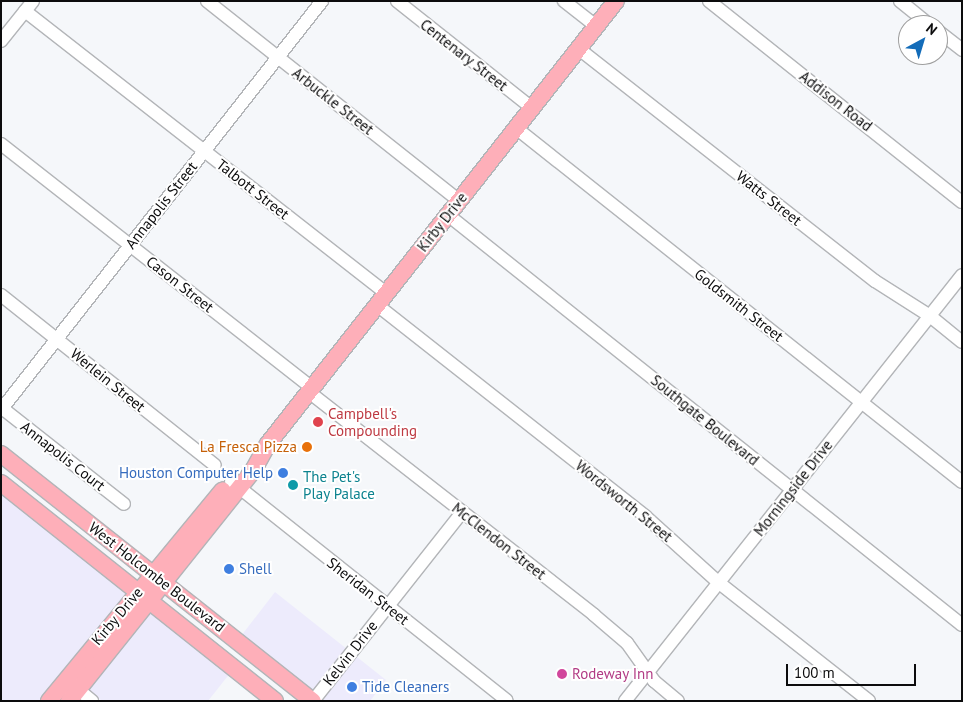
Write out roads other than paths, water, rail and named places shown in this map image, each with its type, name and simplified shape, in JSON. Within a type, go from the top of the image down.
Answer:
[{"type":"main road","name":"Kirby Drive","points":[[49,701],[71,690],[143,595],[268,444],[616,1]]},
{"type":"main road","name":"West Holcombe Boulevard","points":[[1,454],[313,701]]},
{"type":"main road","name":"West Holcombe Boulevard","points":[[1,483],[275,701]]},
{"type":"street","name":"Arbuckle Street","points":[[207,1],[459,201]]},
{"type":"street","name":"Annapolis Street","points":[[2,409],[322,1]]},
{"type":"street","name":"Centenary Street","points":[[397,1],[532,108]]},
{"type":"street","points":[[564,1],[596,26]]},
{"type":"street","name":"Addison Road","points":[[709,1],[962,202]]},
{"type":"street","points":[[900,1],[918,15]]},
{"type":"street","points":[[1,41],[29,6]]},
{"type":"street","name":"Talbott Street","points":[[29,6],[382,299]]},
{"type":"street","points":[[948,39],[962,50]]},
{"type":"street","name":"Watts Street","points":[[579,48],[875,281],[930,316],[962,342]]},
{"type":"street","name":"Goldsmith Street","points":[[516,128],[962,482]]},
{"type":"street","name":"Cason Street","points":[[1,144],[310,390]]},
{"type":"street","name":"Southgate Boulevard","points":[[448,215],[962,625]]},
{"type":"street","name":"Morningside Drive","points":[[625,701],[962,275]]},
{"type":"street","name":"Werlein Street","points":[[1,295],[215,465]]},
{"type":"street","name":"Wordsworth Street","points":[[382,299],[646,517],[718,582],[869,701]]},
{"type":"street","name":"McClendon Street","points":[[310,390],[613,631],[627,644],[648,672],[678,701]]},
{"type":"street","name":"Annapolis Court","points":[[2,409],[124,504]]},
{"type":"street","name":"Sheridan Street","points":[[235,485],[506,700]]},
{"type":"street","name":"Kelvin Drive","points":[[313,701],[462,512]]},
{"type":"street","points":[[71,690],[92,701]]},
{"type":"place","name":"Campbell's Compounding","points":[[318,422]]},
{"type":"place","name":"La Fresca Pizza","points":[[307,447]]},
{"type":"place","name":"Houston Computer Help","points":[[283,473]]},
{"type":"place","name":"The Pet's Play Palace","points":[[293,485]]},
{"type":"place","name":"Shell","points":[[229,569]]},
{"type":"place","name":"Rodeway Inn","points":[[562,674]]},
{"type":"place","name":"Tide Cleaners","points":[[352,687]]}]
